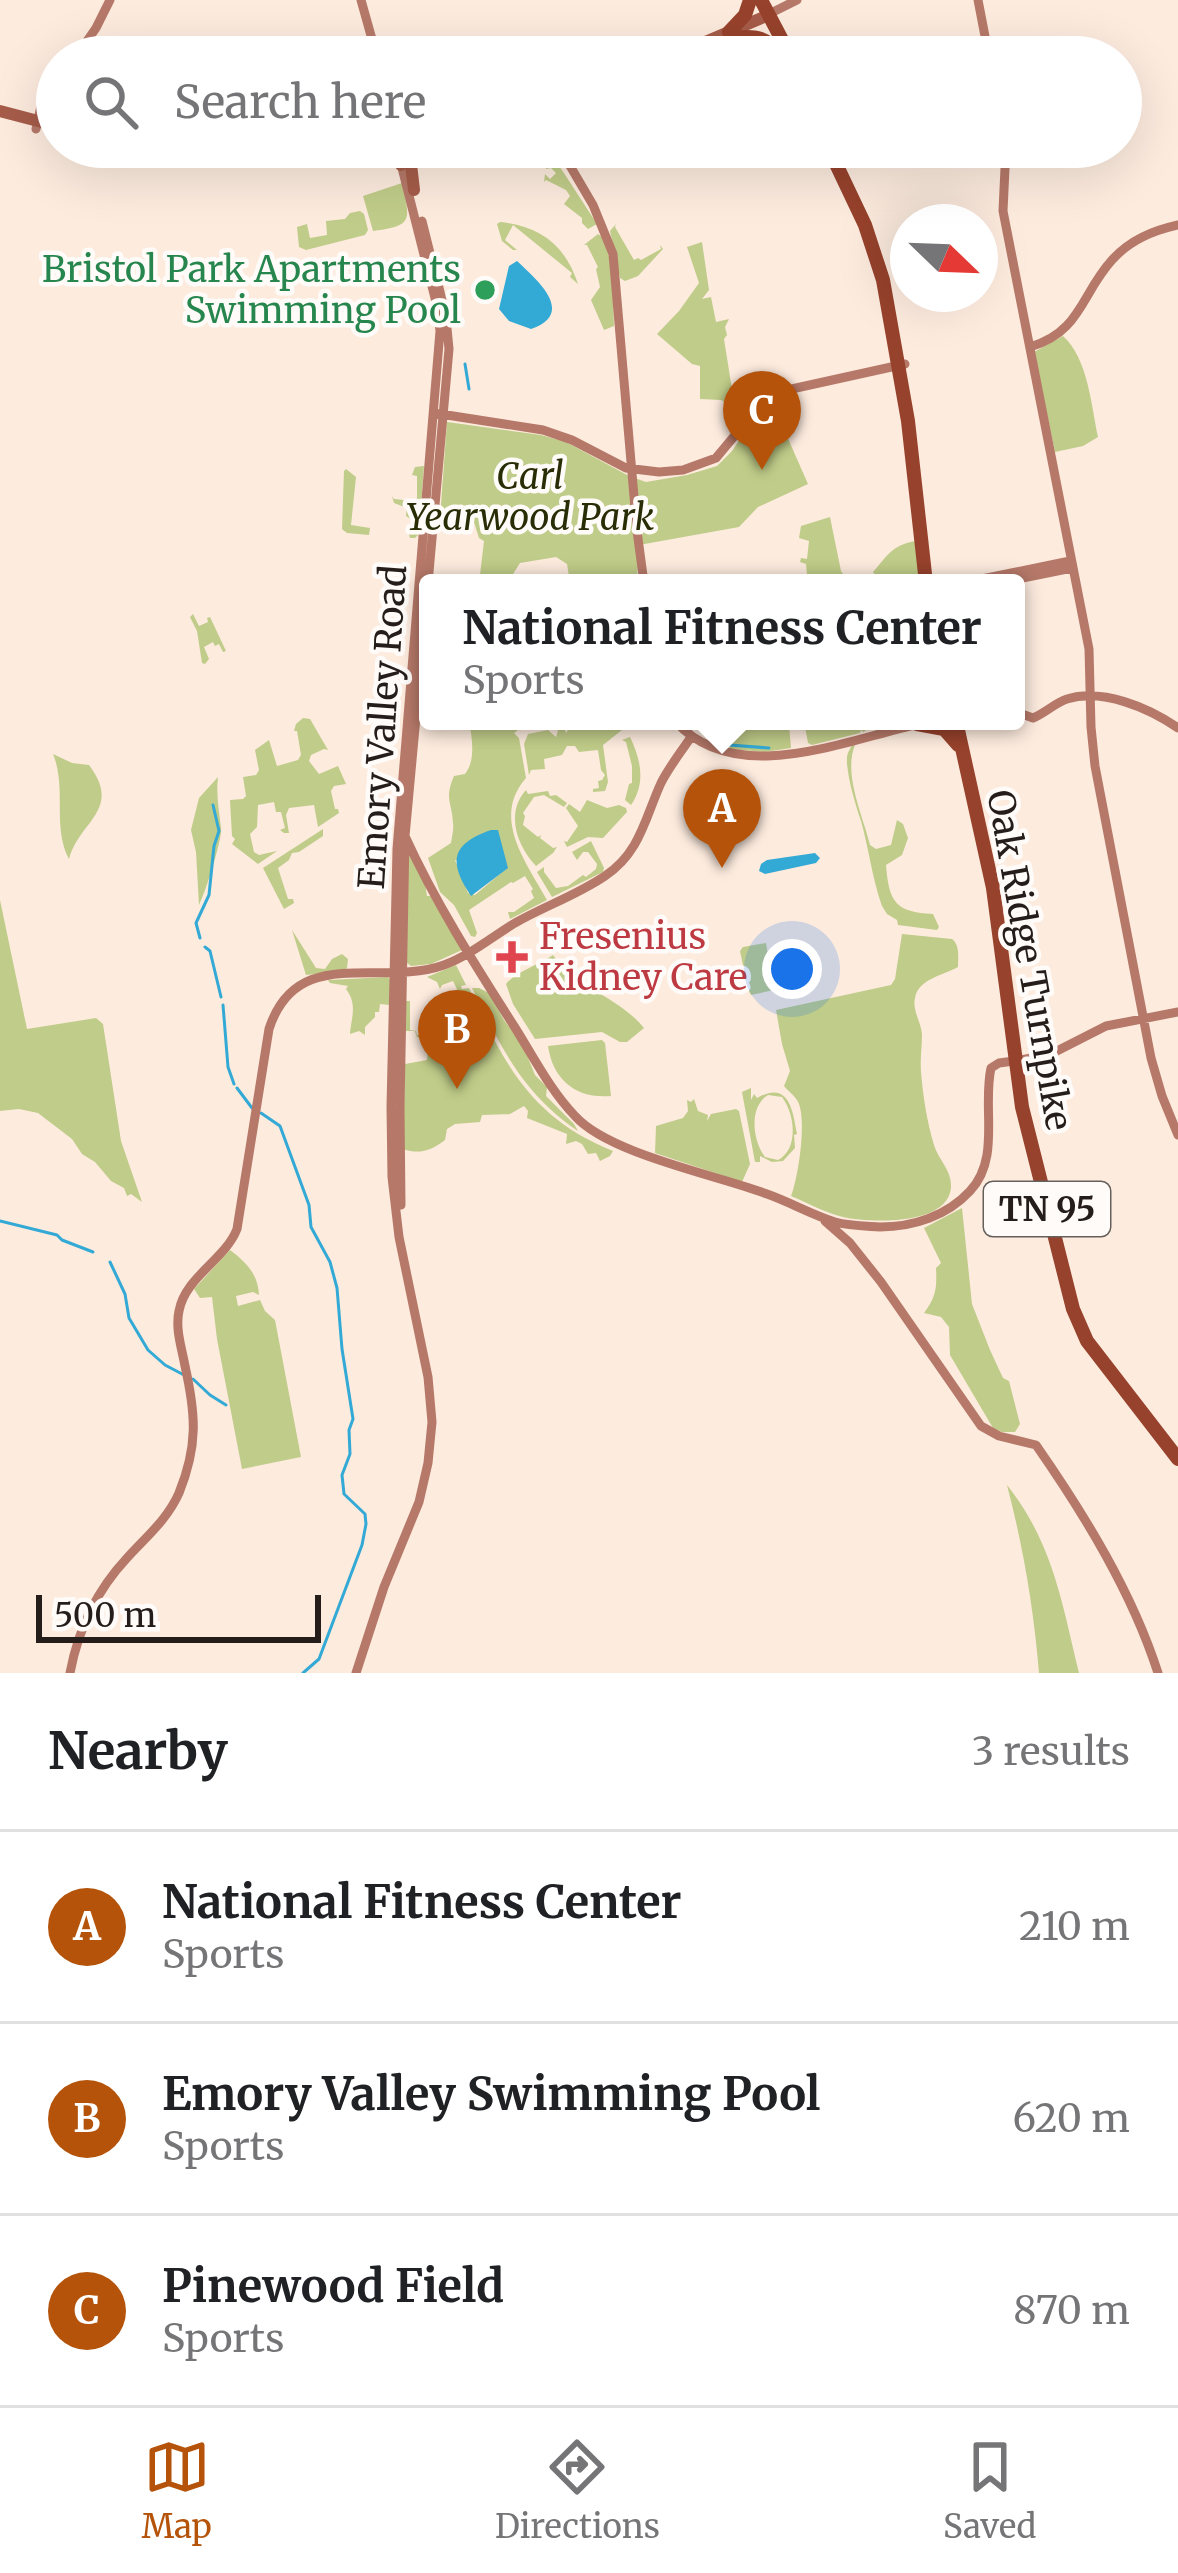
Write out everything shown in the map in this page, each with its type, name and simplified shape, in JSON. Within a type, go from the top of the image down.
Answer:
[{"type":"highway","points":[[731,35],[745,15],[762,10]]},
{"type":"highway","points":[[731,35],[746,36]]},
{"type":"highway","points":[[841,168],[875,253],[902,365],[928,574]]},
{"type":"highway","points":[[917,471],[915,490],[928,574]]},
{"type":"highway","points":[[896,490],[907,486],[915,490]]},
{"type":"highway","points":[[943,730],[958,743],[970,772]]},
{"type":"highway","name":"Oak Ridge Turnpike","points":[[961,730],[1002,927],[1029,1140],[1073,1301],[1087,1341],[1176,1451]]},
{"type":"main road","points":[[731,35],[762,10]]},
{"type":"main road","points":[[0,116],[36,126]]},
{"type":"main road","points":[[407,168],[414,190]]},
{"type":"street","points":[[92,36],[110,0]]},
{"type":"street","points":[[361,0],[371,36]]},
{"type":"street","points":[[978,0],[985,36]]},
{"type":"street","points":[[762,10],[795,1]]},
{"type":"street","name":"Emory Valley Road","points":[[402,168],[440,322],[429,574]]},
{"type":"street","points":[[571,168],[613,254],[643,574]]},
{"type":"street","points":[[1005,168],[1004,212],[1089,649],[1095,766],[1155,1075],[1178,1135]]},
{"type":"street","name":"Emory Valley Road","points":[[414,190],[446,318],[449,350],[425,574]]},
{"type":"street","points":[[1030,346],[1052,338],[1072,321],[1107,266],[1124,249],[1148,233],[1178,225]]},
{"type":"street","points":[[439,414],[543,430],[632,470],[682,470],[716,458],[762,403],[778,392],[902,365]]},
{"type":"street","points":[[614,462],[630,453]]},
{"type":"street","points":[[633,492],[640,478],[650,472]]},
{"type":"street","points":[[1025,575],[1071,564]]},
{"type":"street","name":"Emory Valley Road","points":[[356,1673],[419,1502],[428,1462],[431,1397],[401,1243],[395,1108],[397,849],[419,637]]},
{"type":"street","name":"Emory Valley Road","points":[[398,971],[419,641]]},
{"type":"street","points":[[1025,716],[1037,717],[1060,702],[1090,697],[1145,709],[1178,728]]},
{"type":"street","points":[[685,730],[724,752]]},
{"type":"street","points":[[667,773],[691,748],[738,756],[780,756],[889,730]]},
{"type":"street","points":[[70,1673],[93,1604],[171,1509],[191,1457],[195,1423],[178,1312],[187,1292],[230,1245],[237,1228],[269,1029],[282,1000],[305,980],[442,966],[579,892],[618,866],[642,835],[667,773],[691,736]]},
{"type":"street","points":[[405,836],[469,952],[558,1095],[592,1132],[850,1225],[920,1222],[948,1209],[968,1192],[980,1177],[987,1154],[991,1068],[1052,1054],[1106,1026],[1178,1012]]},
{"type":"street","points":[[820,1216],[850,1243],[881,1282],[981,1426],[1036,1445],[1110,1567],[1147,1639],[1158,1673]]},
{"type":"street","points":[[850,1225],[850,1243]]},
{"type":"green space","points":[[551,168],[561,168],[597,224],[588,229],[564,204],[570,196],[566,190],[544,182],[545,174],[550,179],[556,173]]},
{"type":"green space","points":[[402,183],[406,219],[396,227],[373,231],[363,196]]},
{"type":"green space","points":[[360,211],[368,230],[365,235],[306,250],[299,247],[297,227],[307,224],[310,238],[327,235],[326,221]]},
{"type":"green space","points":[[500,222],[527,228],[549,240],[566,258],[578,284],[570,277],[572,273],[513,225],[505,240],[517,250],[513,250],[502,241]]},
{"type":"green space","points":[[616,224],[634,260],[661,249],[660,245],[663,249],[638,276],[625,281],[620,278],[610,231]]},
{"type":"green space","points":[[598,234],[606,240],[612,273],[614,326],[604,330],[591,300],[600,287],[598,267],[584,245]]},
{"type":"green space","points":[[702,242],[709,290],[702,299],[711,297],[716,322],[729,319],[724,339],[738,427],[732,435],[728,404],[700,399],[700,366],[657,334],[699,283],[687,247]]},
{"type":"green space","points":[[1063,336],[1083,369],[1098,437],[1055,452],[1034,352]]},
{"type":"green space","name":"Carl Yearwood Park","points":[[776,399],[808,484],[758,507],[739,527],[639,545],[637,574],[569,574],[567,564],[556,557],[520,563],[513,574],[480,574],[484,541],[473,519],[440,518],[447,422],[566,442],[646,482],[717,466],[756,416]]},
{"type":"green space","points":[[424,466],[419,534],[410,538],[412,520],[406,516],[407,508],[394,503],[392,496],[417,498],[417,476],[412,475],[415,467]]},
{"type":"green space","points":[[346,469],[356,477],[351,525],[370,528],[369,535],[342,529]]},
{"type":"green space","points":[[830,517],[843,574],[807,574],[806,564],[800,562],[807,559],[809,541],[799,538],[801,526]]},
{"type":"green space","points":[[915,541],[920,574],[874,574],[887,556]]},
{"type":"green space","points":[[193,614],[199,626],[210,617],[226,651],[213,642],[204,647],[209,659],[205,664],[190,617]]},
{"type":"green space","points":[[303,718],[310,719],[328,750],[311,755],[309,761],[319,774],[338,766],[346,784],[331,791],[339,813],[318,827],[314,805],[289,808],[289,833],[284,833],[274,802],[258,805],[257,827],[250,834],[254,852],[277,851],[258,864],[232,844],[230,800],[246,796],[243,777],[256,775],[255,750],[269,740],[277,766],[298,760],[301,755],[294,731]]},
{"type":"green space","points":[[470,730],[518,730],[514,733],[526,778],[516,793],[512,824],[522,855],[547,900],[510,919],[508,912],[534,898],[525,876],[511,882],[469,910],[475,937],[440,892],[428,858],[451,843],[449,790],[454,776],[465,774],[472,749]],"holes":[[[455,860],[507,868],[475,895],[468,893]]]},
{"type":"green space","points":[[548,730],[556,737],[558,730],[622,730],[603,745],[608,782],[605,791],[593,792],[605,775],[598,750],[579,752],[567,746],[562,755],[544,759],[545,769],[531,770],[529,775],[524,744],[528,734]]},
{"type":"green space","points":[[789,730],[791,748],[730,749],[726,732]]},
{"type":"green space","points":[[806,730],[861,730],[812,745]]},
{"type":"green space","points":[[630,737],[640,771],[631,805],[625,800],[632,766],[622,740]]},
{"type":"green space","points":[[852,745],[853,782],[870,845],[876,849],[891,845],[897,820],[908,838],[902,855],[886,865],[892,897],[910,911],[933,914],[937,930],[898,925],[882,906],[849,778],[847,758]]},
{"type":"green space","points":[[53,754],[89,765],[102,793],[96,815],[69,859],[61,834]]},
{"type":"green space","points":[[218,777],[221,833],[199,905],[191,830],[199,798]]},
{"type":"green space","points":[[526,790],[528,794],[548,791],[567,803],[564,807],[544,795],[534,797],[523,813],[523,825],[557,847],[536,866],[516,829],[516,809]]},
{"type":"green space","points":[[587,800],[607,808],[619,805],[627,812],[603,838],[588,837],[567,847],[564,841],[578,826],[566,808],[569,804],[580,812]]},
{"type":"green space","points":[[323,829],[323,836],[292,853],[278,868],[288,899],[294,903],[284,909],[263,868]]},
{"type":"green space","points":[[591,841],[603,872],[552,897],[537,872],[544,867],[556,888],[586,877],[597,864],[588,852],[577,860],[572,852]]},
{"type":"green space","points":[[408,849],[427,896],[432,896],[462,950],[431,964],[406,962]]},
{"type":"green space","points":[[0,900],[27,1029],[96,1018],[103,1024],[121,1141],[142,1202],[127,1196],[72,1139],[38,1113],[0,1111]]},
{"type":"green space","points":[[292,930],[316,968],[325,969],[342,954],[348,959],[347,968],[306,975]]},
{"type":"green space","points":[[902,934],[952,939],[957,948],[958,967],[926,982],[914,1002],[922,1034],[927,1118],[951,1188],[946,1200],[922,1215],[888,1220],[843,1217],[791,1196],[802,1119],[797,1100],[784,1086],[790,1071],[776,1010],[891,985]]},
{"type":"green space","points":[[766,943],[774,990],[751,995],[740,951]]},
{"type":"green space","points":[[553,955],[573,976],[644,1028],[627,1042],[602,1032],[535,1039],[506,984]]},
{"type":"green space","points":[[456,965],[466,985],[462,989],[469,988],[523,1086],[561,1122],[613,1151],[610,1156],[600,1161],[576,1141],[566,1144],[567,1134],[527,1118],[524,1106],[510,1114],[482,1115],[480,1122],[455,1124],[447,1129],[445,1140],[430,1149],[403,1149],[405,1064],[427,1060],[429,1039],[417,1037],[415,1031],[405,1031],[405,1001],[410,1001],[410,1030],[416,1031],[417,1035],[432,1035],[438,1027],[465,1028],[465,1006],[453,981],[440,989],[427,977]]},
{"type":"green space","points":[[388,977],[390,1005],[380,1004],[365,1035],[350,1034],[353,1006],[348,986],[328,980]]},
{"type":"green space","points":[[472,988],[489,993],[522,1043],[535,1075],[547,1087],[546,1096],[578,1131],[527,1085]]},
{"type":"green space","points":[[602,1040],[611,1096],[587,1094],[568,1085],[555,1069],[548,1046]]},
{"type":"green space","points":[[751,1088],[751,1100],[754,1094],[757,1098],[768,1093],[777,1093],[788,1101],[797,1134],[795,1148],[783,1161],[772,1162],[760,1156],[760,1162],[755,1162],[742,1092]],"holes":[[[768,1095],[782,1097],[793,1131],[789,1148],[778,1160],[765,1157],[754,1124],[762,1100]]]},
{"type":"green space","points":[[694,1099],[698,1111],[708,1115],[707,1121],[711,1114],[739,1111],[750,1164],[742,1182],[655,1153],[656,1126],[683,1118],[687,1100]]},
{"type":"green space","points":[[962,1208],[972,1304],[1003,1378],[1009,1381],[1020,1424],[1015,1432],[993,1428],[950,1355],[949,1327],[941,1317],[924,1313],[941,1263],[924,1228]]},
{"type":"green space","points":[[230,1250],[250,1269],[259,1295],[236,1296],[238,1306],[260,1300],[275,1320],[301,1457],[242,1469],[212,1297],[200,1298],[194,1289]]},
{"type":"green space","points":[[1007,1485],[1046,1552],[1079,1673],[1039,1673],[1027,1578]]},
{"type":"water","points":[[517,261],[542,286],[552,305],[544,322],[531,329],[509,321],[499,309],[509,266]]},
{"type":"water","points":[[498,830],[508,868],[471,896],[459,873],[457,856],[468,841]]},
{"type":"water","points":[[815,853],[820,858],[816,863],[765,874],[759,871],[767,860]]},
{"type":"waterway","points":[[465,364],[469,389]]},
{"type":"waterway","points":[[727,730],[730,744]]},
{"type":"waterway","points":[[729,745],[769,748]]},
{"type":"waterway","points":[[200,938],[196,923],[209,895],[219,831],[213,805]]},
{"type":"waterway","points":[[205,947],[221,997]]},
{"type":"waterway","points":[[223,1005],[234,1084]]},
{"type":"waterway","points":[[237,1088],[252,1108]]},
{"type":"waterway","points":[[261,1113],[280,1126],[309,1205],[311,1227],[330,1262],[337,1288],[353,1419],[350,1454],[342,1475],[344,1494],[365,1514],[366,1524],[319,1659],[303,1673]]},
{"type":"waterway","points":[[0,1221],[57,1235],[93,1252]]},
{"type":"waterway","points":[[110,1262],[125,1294],[129,1318],[148,1350],[184,1375]]},
{"type":"waterway","points":[[193,1379],[226,1405]]},
{"type":"place","name":"Bristol Park Apartments Swimming Pool","points":[[485,290]]},
{"type":"place","name":"Pinewood Field","points":[[762,470]]},
{"type":"place","name":"National Fitness Center","points":[[722,868]]},
{"type":"place","name":"Fresenius Kidney Care","points":[[512,957]]},
{"type":"place","name":"Emory Valley Swimming Pool","points":[[457,1089]]}]
